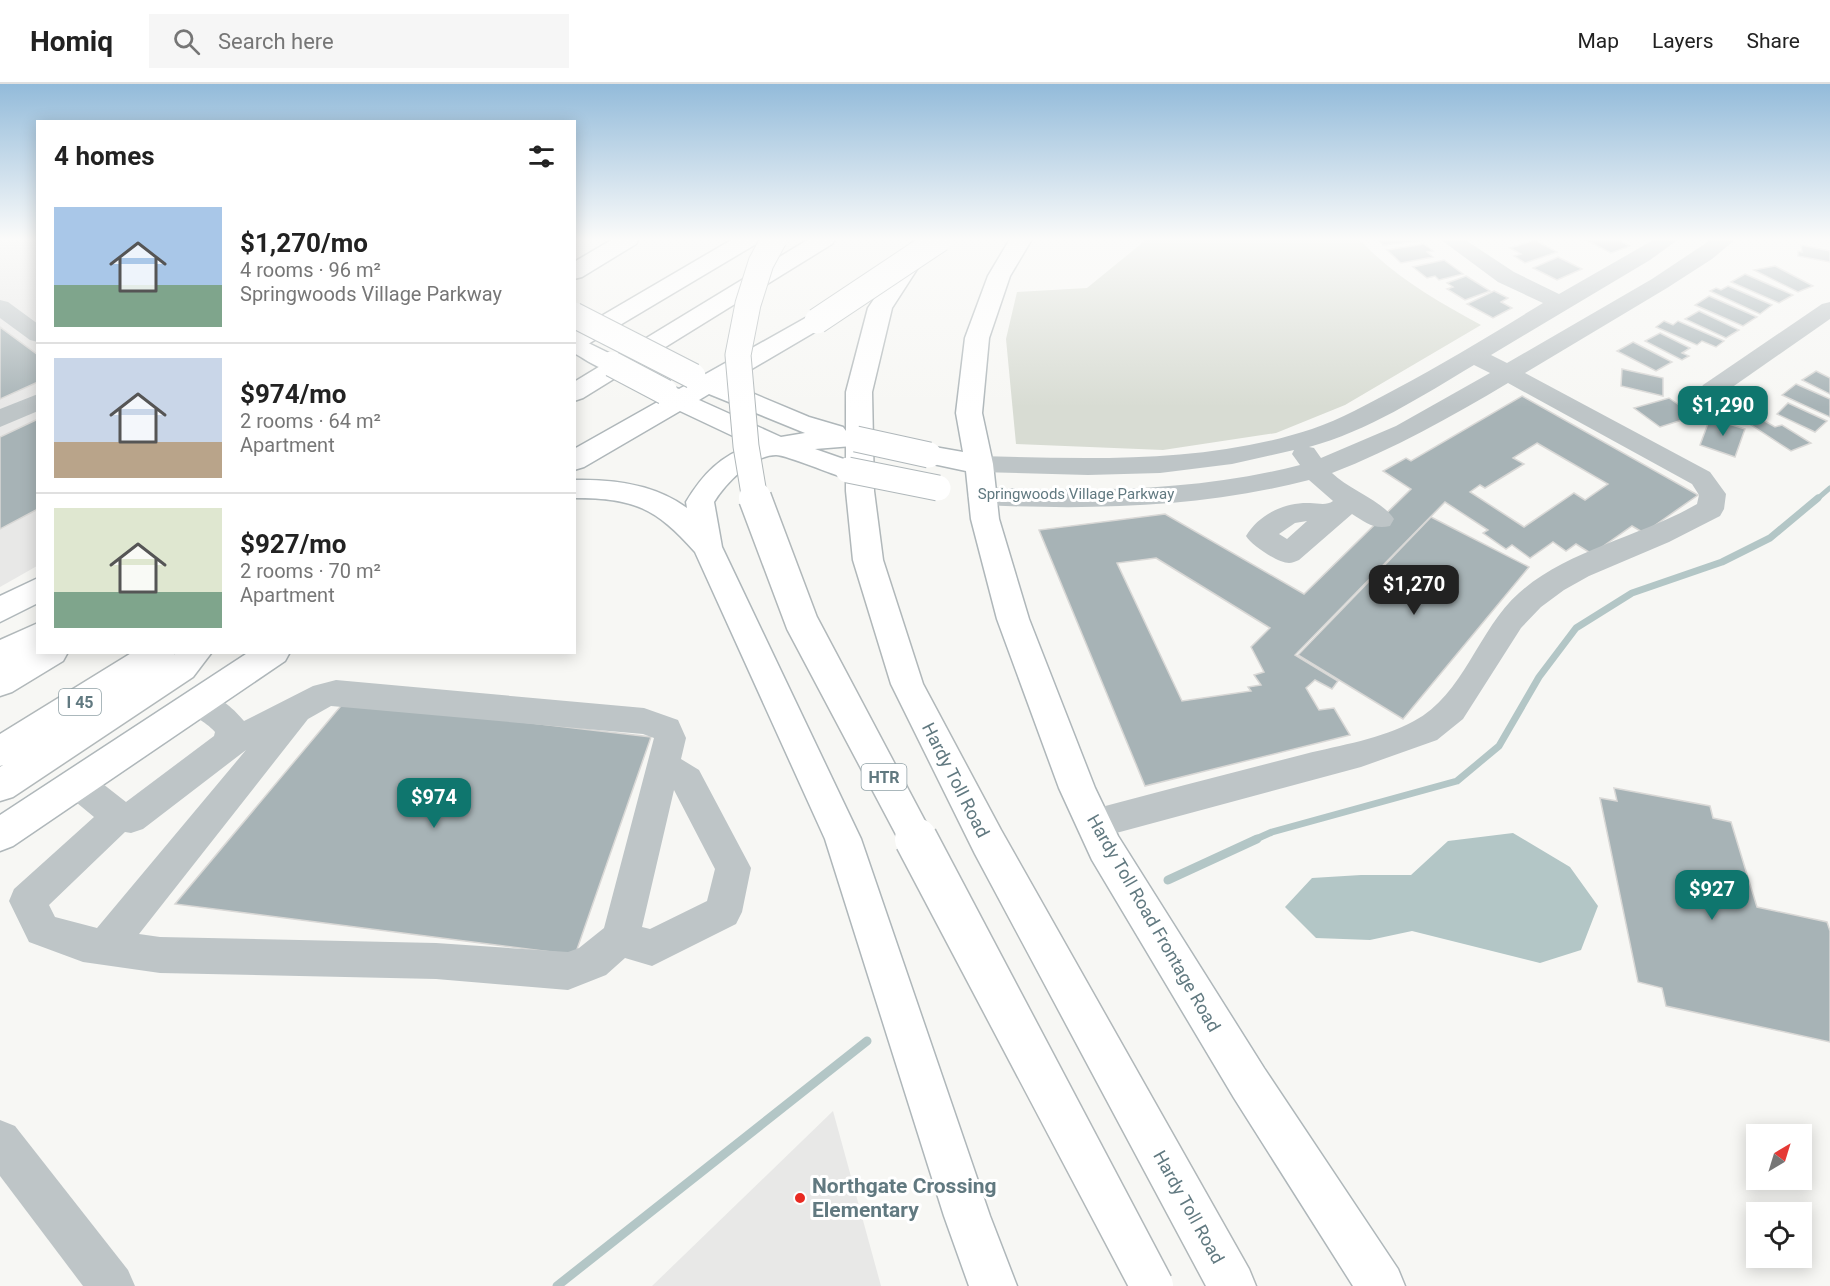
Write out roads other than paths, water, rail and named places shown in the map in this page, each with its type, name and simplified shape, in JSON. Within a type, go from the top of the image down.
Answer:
[{"type":"main road","points":[[576,342],[654,295]]},
{"type":"main road","points":[[576,392],[733,295]]},
{"type":"main road","name":"HTR","points":[[751,295],[738,355],[746,447],[753,493],[802,622],[1152,1286]]},
{"type":"main road","points":[[576,460],[673,396],[817,321],[856,295]]},
{"type":"main road","name":"Hardy Toll Road","points":[[889,295],[880,308],[859,392],[860,491],[868,560],[907,684],[988,842],[1232,1286]]},
{"type":"main road","name":"Hardy Toll Road Frontage Road","points":[[992,295],[977,338],[969,413],[979,464],[981,496],[989,542],[1012,619],[1077,788],[1105,848],[1249,1083],[1381,1286]]},
{"type":"main road","name":"Springwoods Village Parkway","points":[[576,316],[701,380],[791,440],[848,470],[981,496]]},
{"type":"main road","name":"Springwoods Village Parkway","points":[[576,344],[724,424],[791,440],[856,439],[979,464]]},
{"type":"main road","points":[[724,424],[734,453],[727,469]]},
{"type":"main road","points":[[791,440],[741,459],[717,477],[700,502],[707,547],[843,839],[967,1216],[993,1286]]},
{"type":"main road","points":[[576,489],[600,489],[636,495],[674,513],[707,547]]},
{"type":"main road","points":[[0,610],[36,591]]},
{"type":"main road","points":[[0,655],[36,636]]},
{"type":"main road","points":[[0,683],[49,654]]},
{"type":"main road","name":"I 45","points":[[0,752],[156,654]]},
{"type":"main road","points":[[0,786],[181,668],[194,654]]},
{"type":"main road","points":[[0,835],[271,654]]},
{"type":"street","points":[[1544,295],[1560,303]]},
{"type":"street","name":"Springwoods Village Parkway","points":[[979,464],[1098,468],[1161,465],[1221,458],[1294,442],[1336,429],[1476,356],[1573,295]]},
{"type":"street","name":"Springwoods Village Parkway","points":[[981,496],[1131,498],[1196,494],[1318,468],[1357,454],[1440,412],[1638,295]]},
{"type":"street","points":[[0,307],[36,334]]},
{"type":"street","points":[[1712,390],[1830,309]]},
{"type":"street","points":[[1094,824],[1380,748],[1428,730],[1464,694],[1509,621],[1529,600],[1550,584],[1583,567],[1690,522],[1710,509],[1713,494],[1701,478],[1476,356]]},
{"type":"street","points":[[0,418],[36,402]]},
{"type":"street","points":[[1294,442],[1318,468],[1320,476],[1333,489],[1342,503],[1380,519]]},
{"type":"street","points":[[77,783],[118,816],[131,818],[226,744],[324,694],[336,693],[644,721],[666,729],[670,738],[620,938],[592,962],[568,971],[436,961],[160,955],[83,944],[42,930],[27,901],[118,816]]},
{"type":"street","points":[[199,703],[223,719],[232,730],[226,744]]},
{"type":"street","points":[[105,947],[301,707]]},
{"type":"street","points":[[620,938],[652,948],[723,912],[733,868],[687,780],[663,765]]},
{"type":"street","points":[[0,1141],[112,1286]]},
{"type":"waterway","points":[[1816,500],[1830,488]]},
{"type":"waterway","points":[[1254,840],[1272,832],[1457,781],[1499,746],[1539,677],[1576,628],[1632,593],[1722,562],[1770,538],[1818,498]]},
{"type":"waterway","points":[[1168,880],[1257,839]]},
{"type":"waterway","points":[[557,1286],[867,1041]]},
{"type":"place","name":"Northgate Crossing Elementary","points":[[800,1198]]}]
